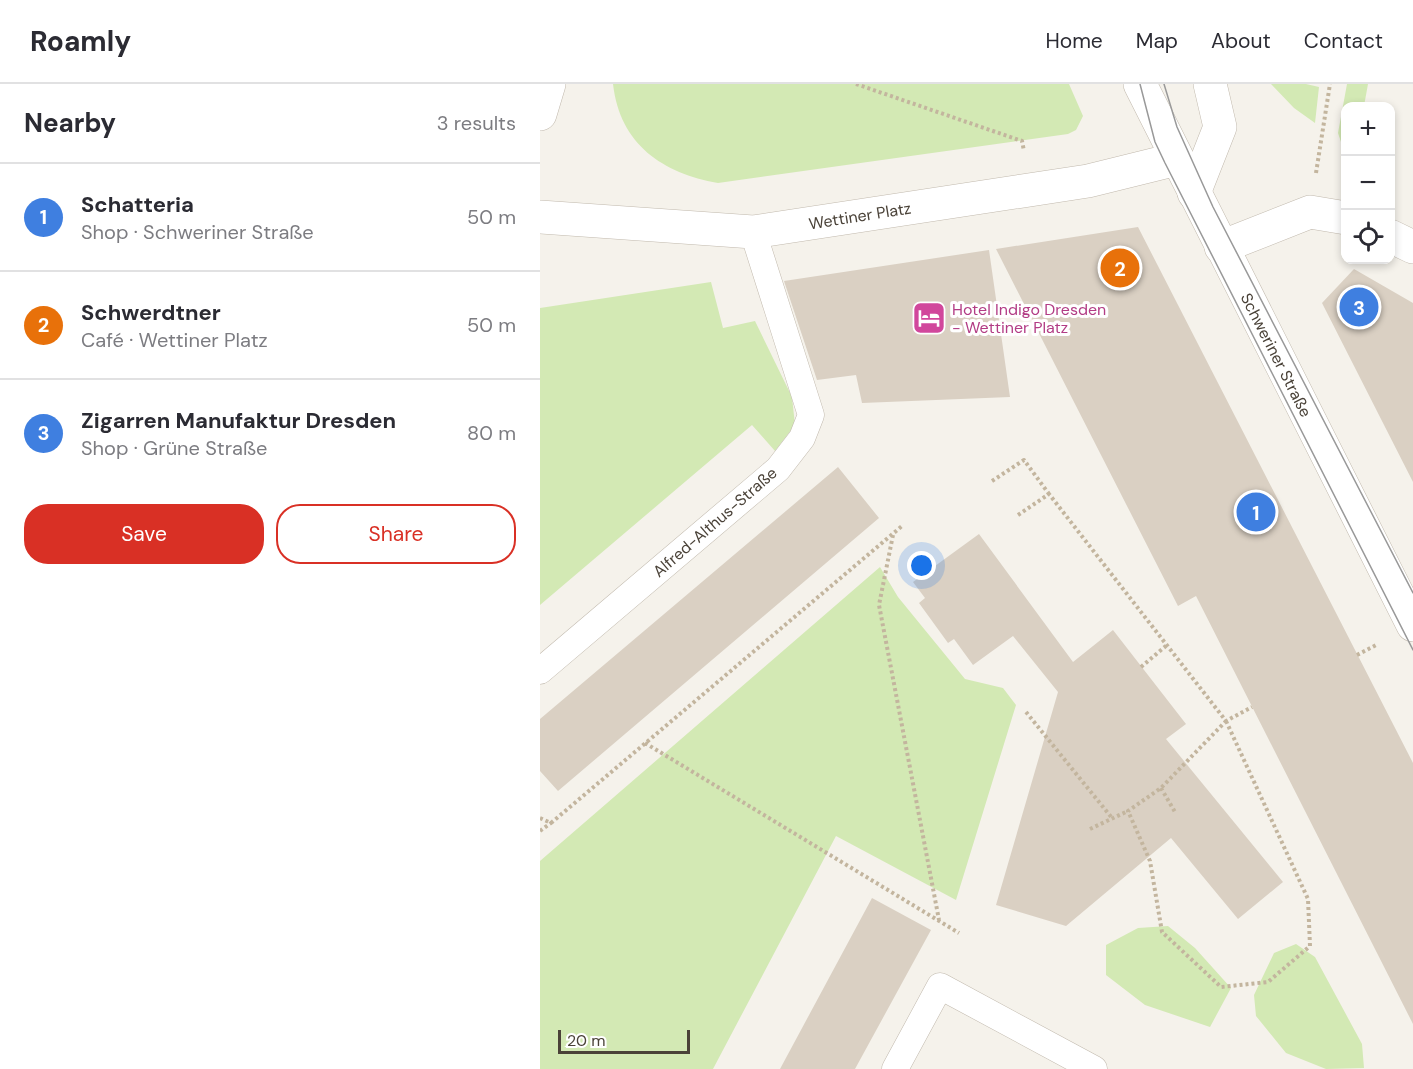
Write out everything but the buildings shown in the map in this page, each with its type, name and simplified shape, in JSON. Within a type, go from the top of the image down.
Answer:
[{"type":"street","points":[[540,114],[549,84]]},
{"type":"street","name":"Schweriner Straße","points":[[1140,84],[1413,625]]},
{"type":"street","points":[[1194,193],[1220,127],[1210,84]]},
{"type":"street","name":"Wettiner Platz","points":[[540,217],[753,232],[1089,181],[1177,159]]},
{"type":"street","points":[[1221,247],[1310,212],[1341,217]]},
{"type":"street","points":[[1395,238],[1413,247]]},
{"type":"lane","name":"Alfred-Althus-Straße","points":[[540,671],[778,469],[802,438],[811,415],[753,232]]},
{"type":"lane","points":[[894,1069],[940,986],[1094,1069]]},
{"type":"path","points":[[856,84],[1023,141],[1030,190]]},
{"type":"path","points":[[1310,212],[1330,84]]},
{"type":"path","points":[[992,481],[1024,460],[1227,721],[1308,899],[1310,946],[1268,982],[1221,987],[1162,932],[1150,861],[1128,811]]},
{"type":"path","points":[[1018,515],[1049,494]]},
{"type":"path","points":[[540,831],[902,526]]},
{"type":"path","points":[[893,535],[879,605],[939,921]]},
{"type":"path","points":[[1141,667],[1167,645]]},
{"type":"path","points":[[1090,829],[1128,811],[1161,788],[1227,721],[1252,707]]},
{"type":"path","points":[[1026,712],[1112,818]]},
{"type":"path","points":[[645,743],[959,933]]},
{"type":"path","points":[[1161,788],[1175,812]]},
{"type":"path","points":[[540,818],[551,823]]},
{"type":"green space","points":[[613,84],[1069,84],[1083,116],[1076,130],[1068,134],[718,183],[679,172],[648,153],[625,124],[617,105]]},
{"type":"green space","points":[[1271,84],[1306,84],[1319,87],[1315,123],[1294,108]]},
{"type":"green space","points":[[1347,84],[1368,84],[1365,102],[1344,102]]},
{"type":"green space","points":[[1341,117],[1341,142],[1338,133]]},
{"type":"green space","points":[[711,282],[723,328],[755,321],[792,397],[795,425],[775,451],[752,425],[540,605],[540,308]]},
{"type":"green space","points":[[880,567],[898,597],[965,679],[1003,688],[1016,705],[956,900],[836,836],[713,1069],[540,1069],[540,861]]},
{"type":"green space","points":[[1168,926],[1195,948],[1231,988],[1210,1027],[1145,1005],[1106,975],[1106,945],[1138,928]]},
{"type":"green space","points":[[1296,944],[1315,957],[1362,1044],[1364,1068],[1326,1069],[1286,1053],[1256,1016],[1254,995],[1274,953]]},
{"type":"tram line","points":[[1140,84],[1155,142],[1165,163],[1413,650]]},
{"type":"tram line","points":[[1164,84],[1177,127],[1213,207],[1413,593]]},
{"type":"place","name":"Schwerdtner","points":[[1120,268]]},
{"type":"place","name":"Zigarren Manufaktur Dresden","points":[[1359,307]]},
{"type":"place","name":"Hotel Indigo Dresden - Wettiner Platz","points":[[929,318]]},
{"type":"place","name":"Schatteria","points":[[1256,512]]}]
